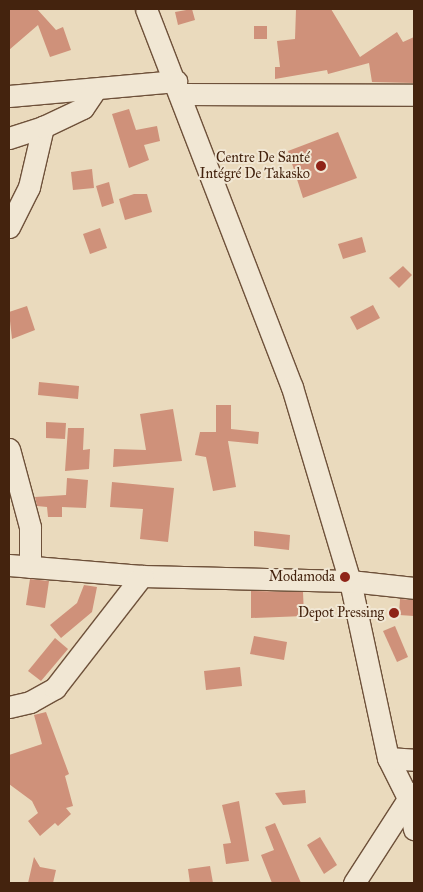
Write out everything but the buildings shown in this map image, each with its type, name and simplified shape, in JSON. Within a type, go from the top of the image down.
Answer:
[{"type":"street","points":[[146,9],[292,387],[350,581],[388,758],[411,794],[414,829]]},
{"type":"street","points":[[9,96],[96,89],[178,88],[414,94]]},
{"type":"street","points":[[9,138],[43,126],[83,108],[96,89]]},
{"type":"street","points":[[9,227],[29,187],[43,126]]},
{"type":"street","points":[[9,449],[30,528],[19,566],[142,576],[350,581],[414,588]]},
{"type":"street","points":[[9,707],[44,696],[68,675],[142,576]]},
{"type":"street","points":[[388,758],[414,760]]},
{"type":"street","points":[[354,883],[411,794]]},
{"type":"place","name":"Centre De Santé Intégré De Takasko","points":[[321,166]]},
{"type":"place","name":"Modamoda","points":[[345,577]]},
{"type":"place","name":"Depot Pressing","points":[[394,613]]}]
